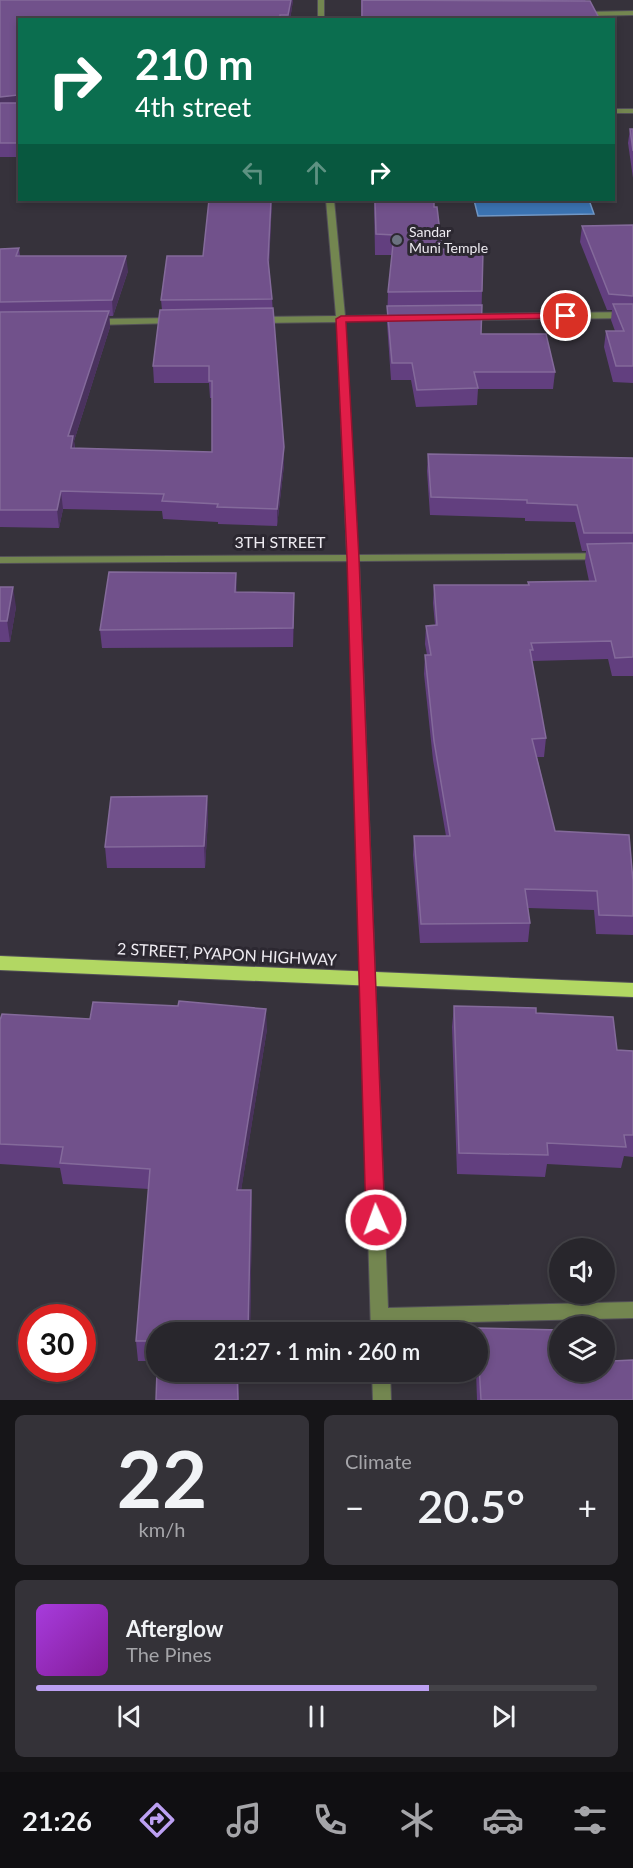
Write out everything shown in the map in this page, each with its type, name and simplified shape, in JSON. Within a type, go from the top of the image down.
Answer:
[{"type":"main road","name":"2 STREET, PYAPON HIGHWAY","points":[[0,963],[633,990]]},
{"type":"street","points":[[321,0],[321,18]]},
{"type":"street","points":[[578,14],[633,13]]},
{"type":"street","points":[[615,111],[633,111]]},
{"type":"street","points":[[330,201],[341,319],[353,558],[379,1322]]},
{"type":"street","points":[[458,317],[633,315]]},
{"type":"street","points":[[247,320],[411,318]]},
{"type":"street","points":[[82,322],[188,321]]},
{"type":"street","name":"3TH STREET","points":[[0,560],[633,556]]},
{"type":"street","points":[[415,1322],[633,1310]]},
{"type":"street","points":[[381,1382],[382,1400]]},
{"type":"water","points":[[474,201],[589,201],[594,214],[478,216]]},
{"type":"building","points":[[0,0],[291,0],[288,15],[280,15],[280,18],[18,18],[18,95],[0,97]]},
{"type":"building","points":[[362,0],[590,1],[599,18],[362,18]]},
{"type":"building","points":[[0,103],[18,103],[18,143],[0,143]]},
{"type":"building","points":[[630,129],[633,129],[633,151]]},
{"type":"building","points":[[209,201],[271,201],[268,260],[272,299],[161,300],[167,256],[203,256]]},
{"type":"building","points":[[375,201],[434,201],[434,207],[437,207],[442,249],[483,251],[482,291],[388,292],[394,235],[376,234]]},
{"type":"building","points":[[633,225],[633,296],[609,294],[582,226]]},
{"type":"building","points":[[19,248],[16,256],[126,256],[112,300],[0,302],[0,249]]},
{"type":"building","points":[[613,304],[633,304],[633,366],[616,366],[606,331],[624,331]]},
{"type":"building","points":[[482,305],[481,334],[546,334],[555,372],[474,372],[478,388],[417,390],[412,363],[392,363],[387,306]]},
{"type":"building","points":[[273,308],[284,447],[277,509],[217,507],[218,504],[162,501],[164,494],[61,491],[57,510],[0,510],[0,312],[109,311],[68,436],[73,436],[71,448],[212,452],[212,381],[209,381],[209,366],[153,366],[160,310]]},
{"type":"building","points":[[428,454],[633,458],[633,533],[584,533],[577,505],[527,503],[527,500],[431,497]]},
{"type":"building","points":[[633,543],[633,657],[615,658],[611,641],[531,643],[533,650],[530,650],[546,738],[532,739],[555,831],[629,835],[633,916],[599,915],[597,891],[525,889],[530,923],[421,924],[414,836],[450,836],[434,741],[425,655],[431,655],[426,626],[437,625],[434,585],[529,585],[528,582],[596,581],[587,544]]},
{"type":"building","points":[[109,572],[236,573],[235,592],[294,593],[293,628],[100,630]]},
{"type":"building","points":[[0,587],[13,587],[7,621],[0,621]]},
{"type":"building","points":[[207,796],[204,846],[105,847],[111,797]]},
{"type":"building","points":[[179,1001],[266,1009],[237,1190],[251,1190],[248,1322],[146,1322],[146,1341],[136,1341],[150,1169],[60,1163],[63,1147],[0,1144],[0,1020],[2,1014],[90,1019],[93,1002],[178,1006]]},
{"type":"building","points":[[454,1006],[536,1008],[536,1013],[613,1017],[617,1050],[633,1051],[633,1135],[624,1135],[626,1147],[547,1143],[548,1155],[459,1153]]},
{"type":"building","points":[[488,1328],[549,1330],[549,1382],[615,1382],[615,1361],[633,1360],[633,1400],[481,1400],[480,1382],[488,1382]]},
{"type":"building","points":[[157,1382],[237,1382],[238,1400],[156,1400]]},
{"type":"place","name":"Sandar Muni Temple","points":[[397,240]]},
{"type":"route","points":[[376,1220],[353,558],[341,319],[566,316]]}]
